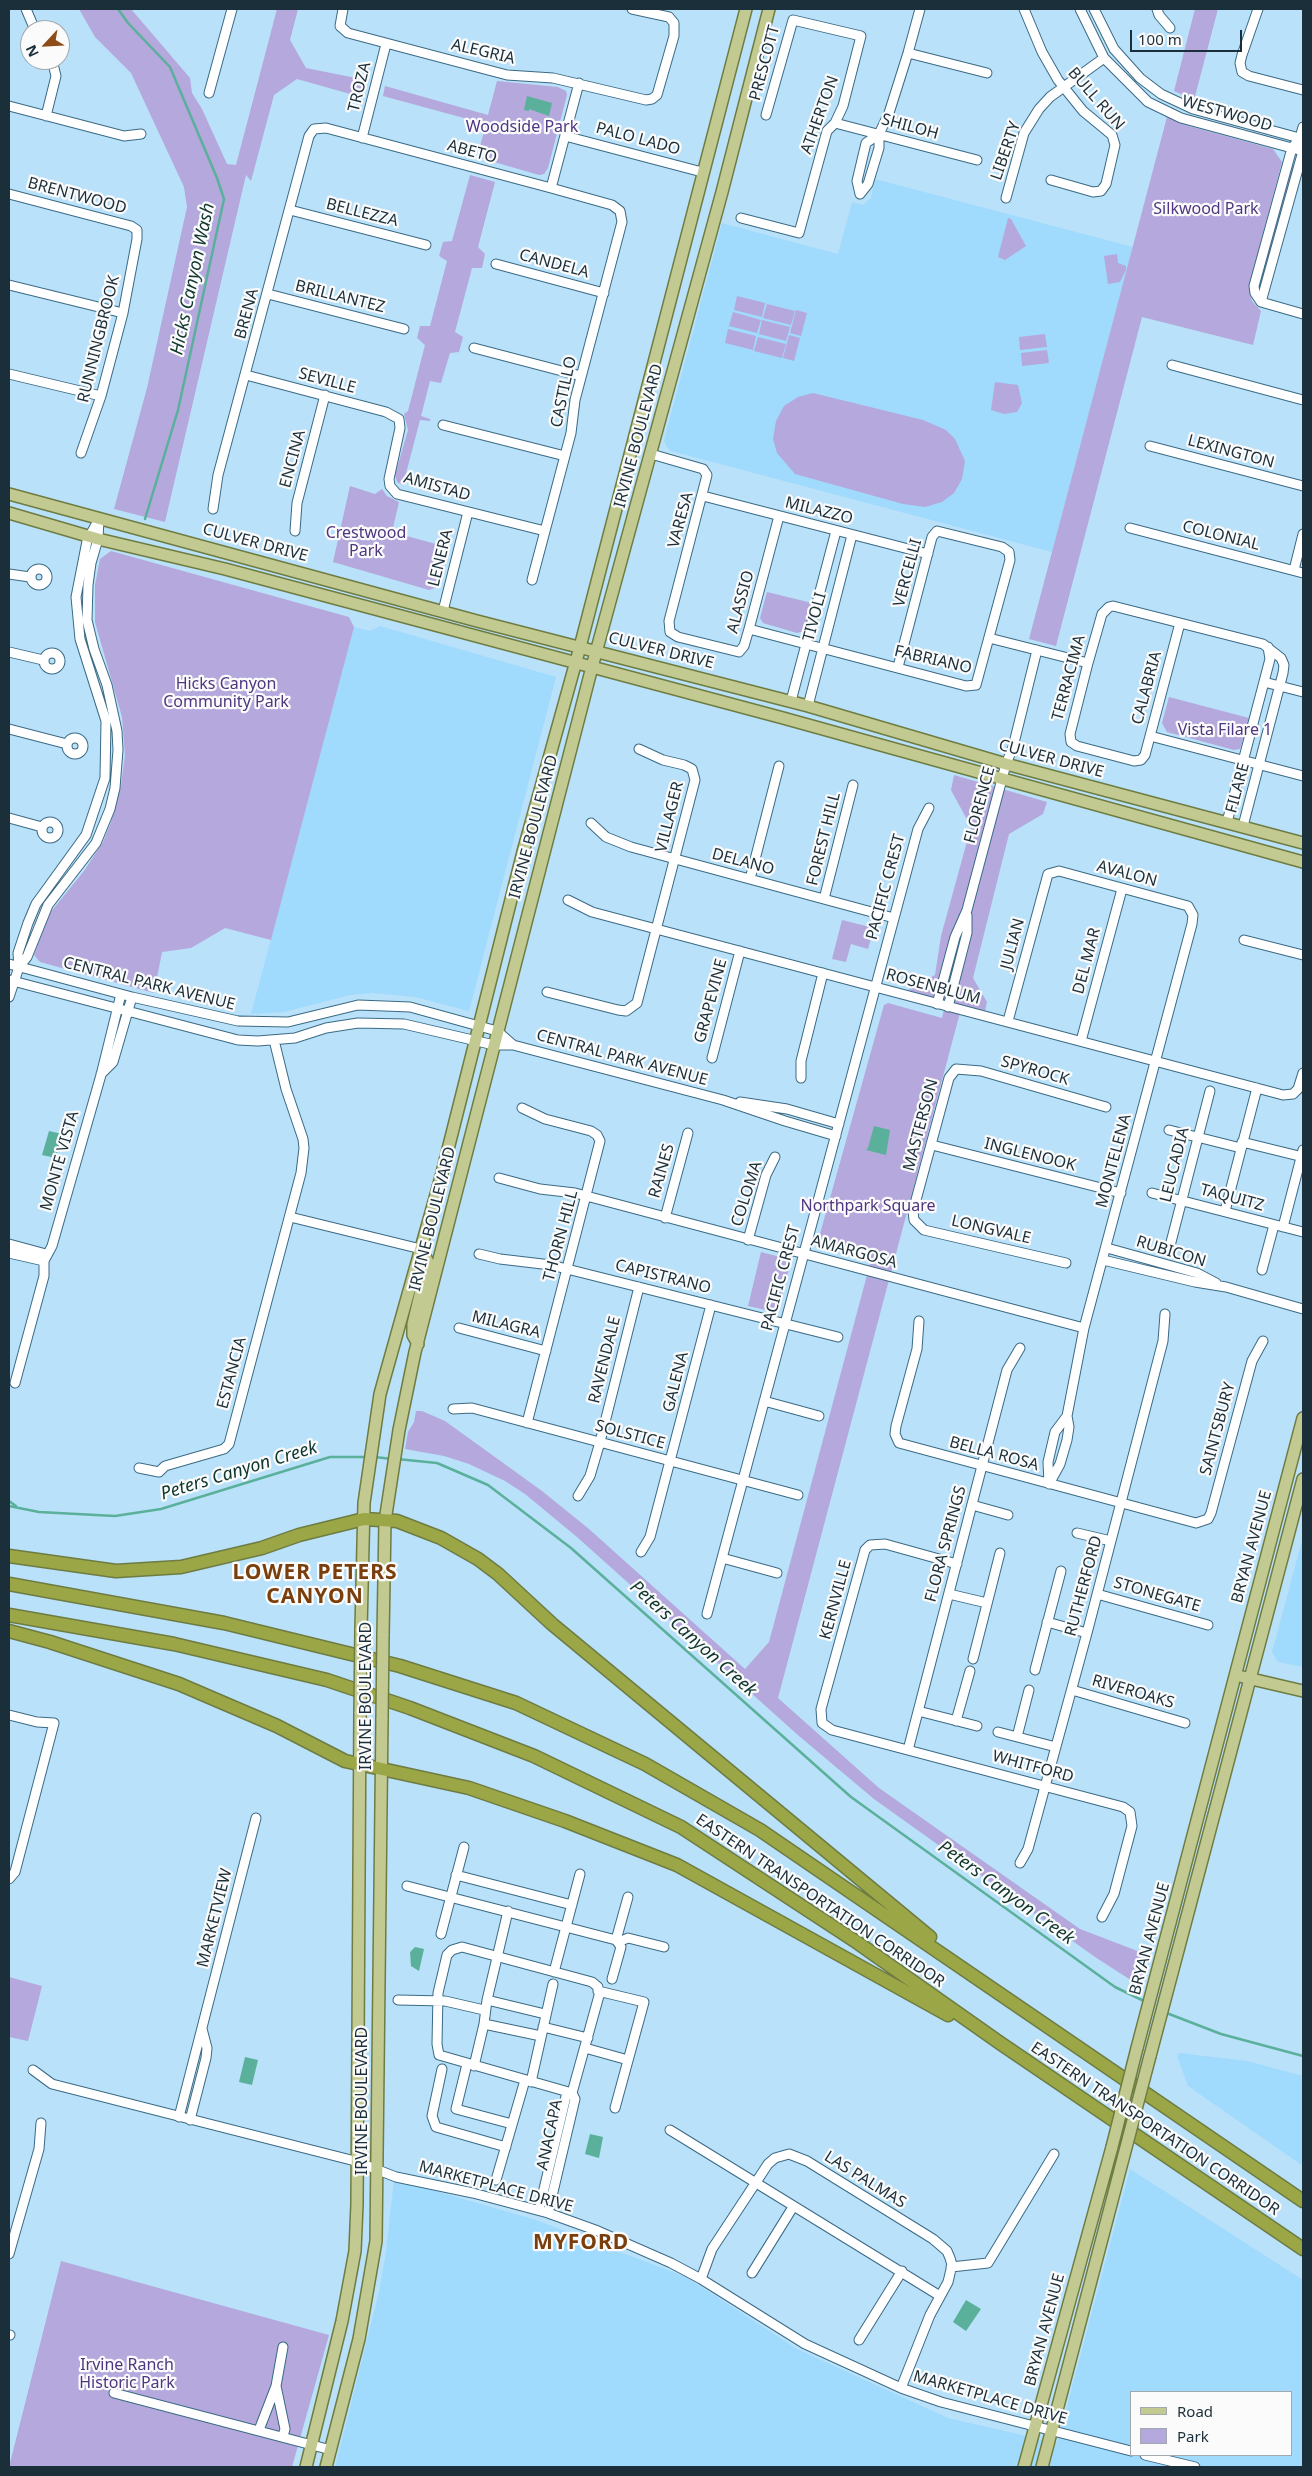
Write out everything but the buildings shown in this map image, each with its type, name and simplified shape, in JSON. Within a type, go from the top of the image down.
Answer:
[{"type":"highway","points":[[9,1556],[116,1571],[181,1567],[262,1548],[299,1535],[364,1519],[401,1522],[441,1538],[478,1559],[498,1574],[552,1624],[938,1943],[960,1967]]},
{"type":"highway","name":"EASTERN TRANSPORTATION CORRIDOR","points":[[9,1584],[224,1623],[400,1666],[516,1703],[645,1764],[760,1830],[1303,2201]]},
{"type":"highway","name":"EASTERN TRANSPORTATION CORRIDOR","points":[[9,1615],[174,1644],[327,1680],[410,1708],[534,1756],[681,1827],[858,1943],[1000,2043],[1303,2249]]},
{"type":"highway","points":[[9,1631],[50,1642],[179,1684],[277,1726],[345,1761],[382,1770],[414,1774],[469,1788],[565,1821],[677,1866],[1000,2043]]},
{"type":"main road","name":"IRVINE BOULEVARD","points":[[306,2467],[342,2321],[355,2251],[357,2204],[358,1765],[364,1519],[366,1484],[380,1394],[421,1249],[476,1041],[523,852],[576,663],[702,172],[746,9]]},
{"type":"main road","name":"IRVINE BOULEVARD","points":[[326,2467],[359,2339],[374,2258],[378,2170],[382,1636],[385,1521],[398,1430],[497,1031],[592,667],[651,454],[769,9]]},
{"type":"main road","name":"CULVER DRIVE","points":[[9,494],[442,611],[791,701],[1006,764],[1303,843]]},
{"type":"main road","name":"CULVER DRIVE","points":[[9,513],[94,540],[225,569],[1003,778],[1303,862]]},
{"type":"main road","points":[[418,1344],[413,1335],[413,1324],[428,1262],[421,1249]]},
{"type":"main road","name":"BRYAN AVENUE","points":[[1024,2467],[1112,2147],[1234,1675],[1303,1418]]},
{"type":"main road","name":"BRYAN AVENUE","points":[[1042,2467],[1303,1478]]},
{"type":"main road","points":[[1234,1675],[1303,1691]]},
{"type":"main road","points":[[1197,1878],[1194,1873],[1193,1861],[1206,1807],[1202,1799]]},
{"type":"street","points":[[209,92],[232,9]]},
{"type":"street","name":"ALEGRIA","points":[[343,9],[340,26],[348,33],[507,75],[553,78],[646,100],[652,99],[657,95],[674,36],[674,23],[669,17],[632,9]]},
{"type":"street","points":[[879,134],[866,143],[857,181],[860,194],[868,184],[879,148],[879,134],[889,113],[920,9]]},
{"type":"street","name":"BULL RUN","points":[[1024,9],[1042,52],[1063,88],[1083,112],[1112,135],[1116,145],[1106,184],[1101,191],[1093,192],[1051,180]]},
{"type":"street","name":"WESTWOOD","points":[[1080,9],[1104,58],[1141,96],[1164,110],[1194,122],[1303,151]]},
{"type":"street","name":"WESTWOOD","points":[[1094,9],[1114,49],[1140,78],[1162,94],[1205,113],[1302,138]]},
{"type":"street","points":[[1157,9],[1159,15],[1170,28]]},
{"type":"street","points":[[1258,9],[1242,55],[1240,63],[1242,72],[1249,76],[1303,90]]},
{"type":"street","name":"ATHERTON","points":[[741,218],[799,233],[827,131],[835,123],[843,106],[861,36],[793,20]]},
{"type":"street","name":"PRESCOTT","points":[[766,115],[793,20]]},
{"type":"street","name":"TROZA","points":[[362,138],[386,44]]},
{"type":"street","points":[[908,53],[987,73]]},
{"type":"street","name":"LIBERTY","points":[[1006,198],[1024,133],[1039,108],[1104,58]]},
{"type":"street","points":[[46,116],[56,76],[54,70]]},
{"type":"street","points":[[551,188],[579,83]]},
{"type":"street","points":[[9,106],[124,136],[141,134]]},
{"type":"street","name":"SHILOH","points":[[835,123],[977,160]]},
{"type":"street","points":[[1262,302],[1303,151],[1303,127]]},
{"type":"street","name":"ABETO","points":[[314,129],[326,128],[551,188],[612,205],[620,211]]},
{"type":"street","name":"BRENA","points":[[213,509],[218,475],[309,136],[314,129]]},
{"type":"street","name":"PALO LADO","points":[[565,136],[702,172]]},
{"type":"street","points":[[1302,138],[1292,148],[1254,286],[1255,293],[1262,302],[1303,314]]},
{"type":"street","name":"BRENTWOOD","points":[[9,194],[130,226],[137,230]]},
{"type":"street","name":"BELLEZZA","points":[[290,210],[426,245]]},
{"type":"street","name":"CASTILLO","points":[[532,580],[565,456],[581,376],[622,222],[620,211]]},
{"type":"street","name":"RUNNINGBROOK","points":[[81,453],[88,439],[101,396],[123,313],[138,239],[137,230]]},
{"type":"street","name":"CANDELA","points":[[496,264],[604,293]]},
{"type":"street","points":[[9,285],[123,313]]},
{"type":"street","name":"BRILLANTEZ","points":[[268,294],[404,329]]},
{"type":"street","points":[[474,348],[581,376]]},
{"type":"street","points":[[1172,364],[1303,400]]},
{"type":"street","points":[[9,374],[101,396]]},
{"type":"street","name":"SEVILLE","points":[[246,375],[386,412],[399,419]]},
{"type":"street","name":"ENCINA","points":[[295,531],[297,502],[325,395]]},
{"type":"street","name":"AMISTAD","points":[[399,419],[400,428],[389,472],[389,483],[397,494],[545,531]]},
{"type":"street","points":[[444,425],[565,456]]},
{"type":"street","name":"LEXINGTON","points":[[1150,446],[1303,486]]},
{"type":"street","name":"VARESA","points":[[651,454],[704,469],[707,475],[669,621],[670,632]]},
{"type":"street","name":"MILAZZO","points":[[703,496],[928,554]]},
{"type":"street","name":"LENERA","points":[[442,611],[468,512]]},
{"type":"street","name":"ALASSIO","points":[[670,632],[678,637],[739,652],[744,646],[749,629],[779,516]]},
{"type":"street","points":[[9,998],[11,980],[18,967],[27,957],[48,904],[77,870],[96,843],[110,809],[118,770],[114,712],[87,620],[88,586],[94,540],[99,519]]},
{"type":"street","name":"COLONIAL","points":[[1130,528],[1303,573]]},
{"type":"street","name":"TIVOLI","points":[[791,701],[836,531]]},
{"type":"street","name":"VERCELLI","points":[[898,667],[932,537],[937,531],[1002,547],[1009,552]]},
{"type":"street","points":[[1294,570],[1303,534]]},
{"type":"street","name":"TIVOLI","points":[[808,706],[852,535]]},
{"type":"street","points":[[18,967],[18,953],[36,904],[86,835],[100,799],[106,768],[106,721],[80,639],[76,610],[78,579],[94,540]]},
{"type":"street","name":"FABRIANO","points":[[749,629],[966,686],[976,685],[1010,560],[1009,552]]},
{"type":"street","points":[[9,574],[30,577]]},
{"type":"street","name":"TERRACIMA","points":[[1141,760],[1115,756],[1077,746],[1071,742],[1070,734],[1088,663],[1105,609],[1114,606],[1180,623]]},
{"type":"street","points":[[1180,623],[1268,647]]},
{"type":"street","name":"CALABRIA","points":[[1141,760],[1145,754],[1180,623]]},
{"type":"street","points":[[989,638],[1088,663]]},
{"type":"street","name":"FILARE","points":[[1226,822],[1270,659],[1268,647]]},
{"type":"street","name":"FILARE","points":[[1243,826],[1284,665],[1277,652],[1268,647]]},
{"type":"street","name":"FLORENCE","points":[[937,1004],[955,937],[967,910],[1006,764],[1013,747],[1037,650]]},
{"type":"street","points":[[9,652],[43,660]]},
{"type":"street","points":[[1264,682],[1303,692]]},
{"type":"street","points":[[9,729],[66,744]]},
{"type":"street","points":[[1150,736],[1303,776]]},
{"type":"street","name":"VILLAGER","points":[[548,992],[626,1011],[637,1003],[695,787],[695,774],[684,765],[663,760],[639,749]]},
{"type":"street","points":[[750,879],[779,766]]},
{"type":"street","points":[[106,768],[118,770]]},
{"type":"street","name":"FOREST HILL","points":[[824,899],[853,785]]},
{"type":"street","name":"PACIFIC CREST","points":[[707,1614],[918,829],[929,808]]},
{"type":"street","points":[[9,818],[42,827]]},
{"type":"street","name":"DELANO","points":[[591,823],[615,842],[894,918]]},
{"type":"street","name":"AVALON","points":[[1048,874],[1059,871],[1188,906],[1193,915]]},
{"type":"street","name":"JULIAN","points":[[1008,1021],[1043,886],[1048,874]]},
{"type":"street","name":"DEL MAR","points":[[1081,1042],[1122,889]]},
{"type":"street","name":"ROSENBLUM","points":[[568,900],[592,912],[1282,1095],[1293,1094],[1298,1089],[1303,1072]]},
{"type":"street","name":"FLORENCE","points":[[948,1007],[967,933],[967,910]]},
{"type":"street","name":"MONTELENA","points":[[1049,1484],[1064,1453],[1069,1427],[1067,1416],[1084,1328],[1122,1193],[1193,915]]},
{"type":"street","points":[[1244,940],[1303,955]]},
{"type":"street","name":"GRAPEVINE","points":[[712,1058],[740,951]]},
{"type":"street","name":"CENTRAL PARK AVENUE","points":[[9,964],[218,1018],[258,1023],[288,1022],[358,1005],[410,1007],[497,1031],[513,1045]]},
{"type":"street","points":[[801,1078],[801,1061],[823,973]]},
{"type":"street","name":"CENTRAL PARK AVENUE","points":[[11,980],[238,1040],[296,1038],[326,1028],[358,1022],[404,1024],[494,1045],[513,1045],[722,1100],[785,1122],[836,1136]]},
{"type":"street","name":"MONTE VISTA","points":[[15,1383],[44,1276],[45,1258],[52,1246],[121,994]]},
{"type":"street","name":"MONTE VISTA","points":[[100,1074],[113,1062],[132,997]]},
{"type":"street","name":"ESTANCIA","points":[[140,1468],[159,1472],[165,1466],[224,1449],[229,1444],[290,1217],[301,1173],[304,1148],[274,1040]]},
{"type":"street","name":"SPYROCK","points":[[956,1069],[981,1071],[1106,1107]]},
{"type":"street","name":"MASTERSON","points":[[914,1220],[913,1211],[949,1078],[956,1069]]},
{"type":"street","points":[[1224,1211],[1257,1088]]},
{"type":"street","name":"LEUCADIA","points":[[1170,1246],[1210,1091]]},
{"type":"street","name":"CENTRAL PARK AVENUE","points":[[722,1100],[788,1109],[839,1124]]},
{"type":"street","name":"THORN HILL","points":[[522,1108],[545,1119],[592,1131],[597,1135],[600,1148],[527,1423]]},
{"type":"street","points":[[1169,1130],[1198,1137],[1303,1155],[1262,1270]]},
{"type":"street","name":"RAINES","points":[[665,1218],[688,1133]]},
{"type":"street","name":"INGLENOOK","points":[[932,1145],[1122,1193]]},
{"type":"street","name":"COLOMA","points":[[748,1240],[766,1175],[775,1157]]},
{"type":"street","name":"AMARGOSA","points":[[499,1178],[586,1197],[1084,1328]]},
{"type":"street","name":"TAQUITZ","points":[[1152,1193],[1303,1232]]},
{"type":"street","points":[[290,1217],[421,1249]]},
{"type":"street","name":"LONGVALE","points":[[914,1220],[924,1230],[1066,1263]]},
{"type":"street","points":[[9,1244],[45,1258]]},
{"type":"street","name":"RUBICON","points":[[1107,1248],[1196,1273],[1226,1287]]},
{"type":"street","points":[[9,1253],[45,1258]]},
{"type":"street","name":"CAPISTRANO","points":[[479,1254],[568,1268],[838,1337]]},
{"type":"street","name":"RUBICON","points":[[1103,1260],[1195,1282],[1226,1287],[1303,1309]]},
{"type":"street","name":"RAVENDALE","points":[[578,1496],[590,1476],[600,1442],[639,1287]]},
{"type":"street","name":"GALENA","points":[[641,1552],[650,1537],[711,1305]]},
{"type":"street","name":"RUTHERFORD","points":[[1020,1863],[1028,1849],[1072,1690],[1163,1341],[1165,1314]]},
{"type":"street","name":"BELLA ROSA","points":[[919,1321],[917,1349],[896,1426],[896,1440],[904,1446],[1196,1523],[1203,1522]]},
{"type":"street","name":"MILAGRA","points":[[459,1328],[546,1351]]},
{"type":"street","name":"SAINTSBURY","points":[[1203,1522],[1211,1513],[1252,1360],[1263,1342]]},
{"type":"street","name":"FLORA SPRINGS","points":[[908,1750],[1007,1370],[1020,1348]]},
{"type":"street","points":[[764,1401],[819,1416]]},
{"type":"street","name":"SOLSTICE","points":[[454,1409],[472,1408],[798,1495]]},
{"type":"street","name":"MONTELENA","points":[[1049,1484],[1048,1462],[1055,1432],[1067,1416]]},
{"type":"street","points":[[1051,1450],[1064,1453]]},
{"type":"street","points":[[972,1505],[1008,1515]]},
{"type":"street","points":[[1077,1533],[1111,1541]]},
{"type":"street","name":"KERNVILLE","points":[[822,1722],[822,1708],[865,1550],[870,1545],[886,1544],[957,1564]]},
{"type":"street","points":[[973,1659],[1000,1553]]},
{"type":"street","points":[[722,1558],[777,1573]]},
{"type":"street","points":[[1034,1670],[1061,1571]]},
{"type":"street","points":[[949,1594],[987,1603]]},
{"type":"street","name":"STONEGATE","points":[[1097,1594],[1208,1625]]},
{"type":"street","points":[[1047,1622],[1087,1633]]},
{"type":"street","points":[[956,1721],[970,1671]]},
{"type":"street","points":[[1017,1737],[1029,1690]]},
{"type":"street","name":"RIVEROAKS","points":[[1072,1690],[1185,1723]]},
{"type":"street","points":[[918,1711],[976,1726]]},
{"type":"street","points":[[9,1715],[37,1722],[54,1723],[15,1872],[9,1878]]},
{"type":"street","name":"WHITFORD","points":[[822,1722],[832,1730],[1123,1807],[1130,1812],[1132,1826],[1110,1906],[1102,1916]]},
{"type":"street","points":[[998,1732],[1056,1747]]},
{"type":"street","name":"MARKETVIEW","points":[[179,2117],[256,1818]]},
{"type":"street","points":[[441,1934],[464,1847]]},
{"type":"street","points":[[554,1972],[580,1874]]},
{"type":"street","points":[[456,1875],[572,1905]]},
{"type":"street","points":[[407,1886],[617,1941],[628,1938],[664,1947]]},
{"type":"street","points":[[612,1979],[621,1947],[617,1941],[628,1897]]},
{"type":"street","points":[[508,1912],[484,2010],[484,2024],[456,2109],[512,2124]]},
{"type":"street","name":"ANACAPA","points":[[571,2095],[439,2056],[437,2044],[438,2001],[447,1955],[452,1950],[462,1947],[592,1982],[600,1992],[644,2002],[615,2108]]},
{"type":"street","name":"ANACAPA","points":[[496,2180],[512,2124],[528,2081],[553,1984]]},
{"type":"street","name":"ANACAPA","points":[[543,2212],[571,2095],[600,1992]]},
{"type":"street","points":[[398,2000],[438,2001],[484,2010]]},
{"type":"street","points":[[487,2000],[545,2014]]},
{"type":"street","points":[[484,2024],[588,2038]]},
{"type":"street","name":"MARKETVIEW","points":[[190,2120],[206,2058],[202,2026]]},
{"type":"street","points":[[585,2048],[628,2060]]},
{"type":"street","points":[[442,2069],[432,2116],[436,2127],[506,2147]]},
{"type":"street","name":"MARKETPLACE DRIVE","points":[[33,2070],[52,2084],[356,2161],[396,2177],[543,2212],[640,2248],[702,2279],[805,2344],[901,2388],[941,2402],[1130,2451]]},
{"type":"street","points":[[9,2254],[39,2149],[41,2123]]},
{"type":"street","points":[[670,2130],[793,2207],[902,2270],[940,2296]]},
{"type":"street","name":"LAS PALMAS","points":[[702,2279],[712,2249],[768,2164],[775,2158],[789,2154],[807,2161],[933,2239],[947,2251],[951,2267]]},
{"type":"street","points":[[901,2388],[910,2361],[948,2282],[951,2267],[988,2262],[1054,2154]]},
{"type":"street","points":[[752,2273],[793,2207]]},
{"type":"street","points":[[859,2340],[902,2270]]},
{"type":"street","points":[[259,2430],[276,2386],[283,2347]]},
{"type":"street","points":[[276,2386],[285,2429],[283,2436]]},
{"type":"street","points":[[114,2393],[331,2450]]},
{"type":"street","points":[[1149,2456],[1195,2467]]},
{"type":"shaded area","points":[[527,96],[552,103],[549,116],[529,109],[529,111],[524,110]]},
{"type":"shaded area","points":[[875,179],[1133,247],[1052,552],[671,451],[666,446],[664,440],[722,223],[838,254],[852,202],[863,205],[871,198]]},
{"type":"shaded area","points":[[380,626],[556,677],[469,1011],[415,997],[372,993],[350,995],[284,1012],[251,1014],[354,627],[370,631]]},
{"type":"shaded area","points":[[874,1126],[890,1130],[886,1155],[866,1150]]},
{"type":"shaded area","points":[[49,1131],[62,1134],[56,1158],[42,1155]]},
{"type":"shaded area","points":[[1303,1537],[1303,1667],[1278,1662],[1272,1652]]},
{"type":"shaded area","points":[[415,1947],[424,1949],[419,1971],[411,1966],[410,1952]]},
{"type":"shaded area","points":[[1179,2053],[1247,2061],[1303,2076],[1303,2166],[1188,2086],[1177,2056]]},
{"type":"shaded area","points":[[245,2057],[258,2060],[252,2085],[239,2082]]},
{"type":"shaded area","points":[[590,2134],[603,2137],[599,2158],[585,2154]]},
{"type":"shaded area","points":[[1130,2169],[1303,2280],[1303,2467],[335,2467],[379,2292],[386,2252],[394,2179],[536,2220],[686,2277],[797,2349],[948,2418],[1057,2443]]},
{"type":"shaded area","points":[[966,2300],[981,2309],[966,2331],[953,2322]]},
{"type":"green space","points":[[79,9],[131,9],[190,78],[192,93],[202,109],[227,164],[236,165],[277,9],[298,9],[290,40],[306,68],[366,80],[361,97],[297,79],[274,95],[251,181],[246,175],[165,522],[114,509],[147,388],[187,207],[184,187],[131,73],[95,37]]},
{"type":"green space","points":[[1195,9],[1218,9],[1194,100],[1174,91]]},
{"type":"green space","name":"Woodside Park","points":[[497,81],[558,87],[566,91],[567,95],[548,168],[544,174],[539,175],[477,157],[486,124],[383,96],[385,86],[488,115]]},
{"type":"green space","name":"Silkwood Park","points":[[1167,117],[1189,126],[1273,149],[1282,162],[1249,287],[1252,301],[1261,311],[1253,345],[1142,317],[1056,646],[1029,639]]},
{"type":"green space","points":[[1295,165],[1261,288],[1258,285],[1290,166]]},
{"type":"green space","points":[[470,175],[495,182],[478,247],[485,254],[482,268],[472,268],[455,332],[463,337],[459,352],[450,353],[441,383],[430,381],[421,416],[430,419],[430,421],[420,420],[403,485],[397,482],[395,475],[408,430],[404,414],[408,411],[425,345],[417,338],[420,326],[430,326],[447,261],[439,256],[443,242],[452,241]]},
{"type":"green space","points":[[1008,218],[1011,219],[1026,246],[1005,260],[998,257]]},
{"type":"green space","points":[[1117,254],[1118,263],[1126,266],[1126,270],[1120,282],[1108,284],[1104,256]]},
{"type":"green space","points":[[737,296],[765,303],[762,317],[734,310]]},
{"type":"green space","points":[[767,304],[795,311],[791,325],[763,318]]},
{"type":"green space","points":[[796,310],[807,313],[801,336],[790,333]]},
{"type":"green space","points":[[733,312],[761,320],[757,333],[729,326]]},
{"type":"green space","points":[[762,320],[790,327],[786,341],[759,334]]},
{"type":"green space","points":[[728,329],[756,336],[753,350],[725,343]]},
{"type":"green space","points":[[1045,334],[1047,347],[1020,350],[1019,337]]},
{"type":"green space","points":[[789,335],[800,338],[794,361],[783,358]]},
{"type":"green space","points":[[758,337],[786,344],[782,358],[754,351]]},
{"type":"green space","points":[[1047,350],[1049,363],[1022,366],[1021,353]]},
{"type":"green space","points":[[995,382],[1018,385],[1022,403],[1017,412],[1004,414],[991,410]]},
{"type":"green space","points":[[813,393],[923,420],[946,430],[955,439],[965,461],[962,479],[954,493],[942,502],[925,507],[903,504],[795,474],[777,453],[773,439],[776,421],[784,406],[798,397]]},
{"type":"green space","name":"Crestwood Park","points":[[350,486],[375,494],[382,489],[387,496],[399,502],[392,532],[447,547],[437,587],[429,590],[333,562]]},
{"type":"green space","name":"Hicks Canyon Community Park","points":[[111,551],[349,617],[354,627],[271,940],[225,928],[191,948],[162,952],[154,993],[40,962],[34,955],[49,914],[84,871],[103,842],[111,822],[121,785],[125,755],[122,717],[95,622],[95,585],[100,559]]},
{"type":"green space","points":[[767,592],[812,603],[804,631],[797,633],[763,623],[760,618]]},
{"type":"green space","name":"Vista Filare 1","points":[[1169,697],[1249,718],[1240,749],[1234,750],[1167,732],[1162,723]]},
{"type":"green space","name":"Northpark Square","points":[[954,775],[1047,802],[1043,814],[1009,834],[973,978],[987,1002],[985,1011],[962,1005],[778,1698],[879,1788],[1080,1929],[1148,1955],[1140,1986],[1095,1957],[874,1799],[799,1736],[577,1537],[525,1494],[505,1481],[469,1464],[444,1456],[405,1449],[408,1432],[414,1422],[416,1411],[422,1411],[445,1421],[542,1491],[589,1529],[745,1669],[769,1642],[871,1260],[822,1247],[818,1241],[884,1005],[888,1003],[942,1018],[946,1001],[908,990],[935,975],[941,936],[971,827],[951,790]]},
{"type":"green space","points":[[842,920],[874,928],[868,949],[851,944],[846,962],[832,959]]},
{"type":"green space","points":[[761,1252],[788,1259],[790,1265],[778,1309],[775,1312],[748,1306]]},
{"type":"green space","points":[[9,1977],[42,1986],[28,2041],[9,2037]]},
{"type":"green space","name":"Irvine Ranch Historic Park","points":[[61,2261],[329,2335],[292,2467],[9,2467]]},
{"type":"waterway","name":"Hicks Canyon Wash","points":[[118,9],[128,23],[170,67],[224,199],[178,410],[145,519]]},
{"type":"waterway","name":"Peters Canyon Creek","points":[[9,1506],[39,1512],[115,1516],[161,1509],[330,1457],[367,1457]]},
{"type":"waterway","name":"Peters Canyon Creek","points":[[375,1457],[392,1459]]},
{"type":"waterway","name":"Peters Canyon Creek","points":[[397,1459],[437,1463],[488,1485],[571,1548],[851,1797],[1115,1987],[1146,2002]]},
{"type":"waterway","name":"Peters Canyon Creek","points":[[9,1501],[16,1506]]},
{"type":"waterway","name":"Peters Canyon Creek","points":[[1164,2012],[1221,2034],[1303,2056]]},
{"type":"district","name":"LOWER PETERS CANYON","points":[[315,1585]]},
{"type":"district","name":"MYFORD","points":[[581,2243]]}]
